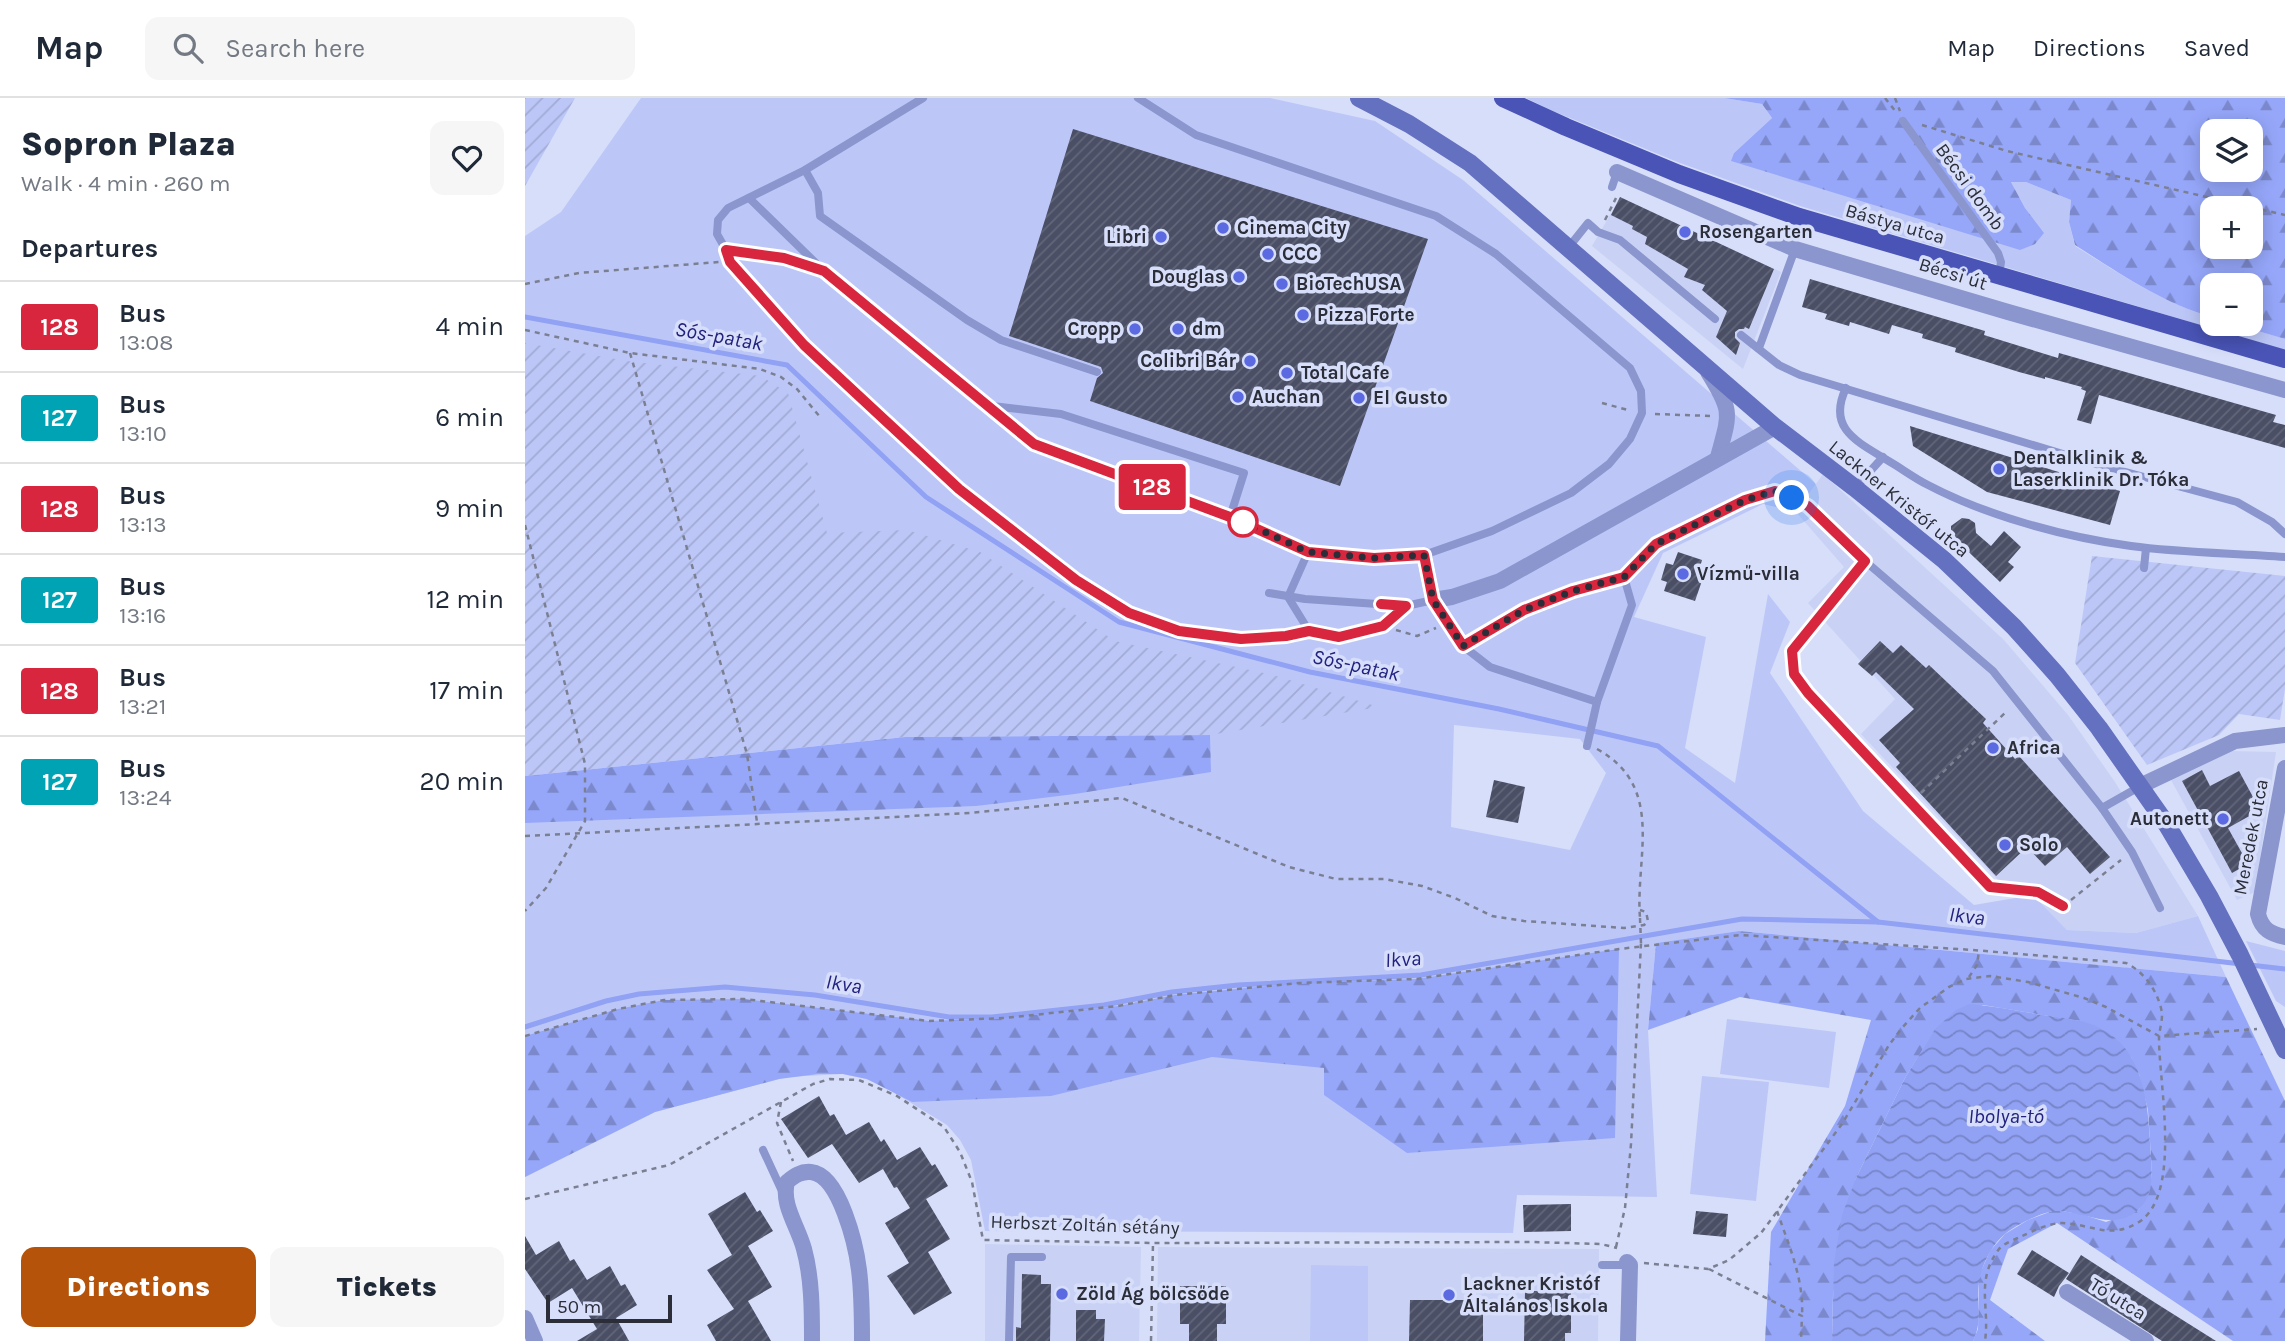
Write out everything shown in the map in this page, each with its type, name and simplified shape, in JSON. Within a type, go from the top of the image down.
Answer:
[{"type":"main road","name":"Bástya utca","points":[[1503,98],[1679,174],[1799,217],[2285,359]]},
{"type":"street","name":"Lackner Kristóf utca","points":[[1359,98],[1445,145],[1470,163],[1775,427],[1944,560],[2014,627],[2057,675],[2140,786],[2209,896],[2281,1037]]},
{"type":"street","name":"Bécsi út","points":[[1616,184],[1795,249],[2285,390]]},
{"type":"street","points":[[1704,367],[1718,389],[1729,417],[1718,457]]},
{"type":"street","points":[[1424,555],[1433,600],[1452,597],[1500,581],[1775,427]]},
{"type":"street","points":[[2140,786],[2235,741],[2285,735]]},
{"type":"street","name":"Meredek utca","points":[[2285,768],[2258,915],[2267,931],[2285,937]]},
{"type":"street","points":[[812,1341],[804,1249],[784,1195],[787,1182],[798,1174],[812,1172],[824,1177],[839,1199],[859,1268],[862,1341]]},
{"type":"street","points":[[1628,1263],[1628,1341]]},
{"type":"street","name":"Tó utca","points":[[2067,1292],[2146,1341]]},
{"type":"street","points":[[525,1318],[535,1341]]},
{"type":"lane","points":[[923,98],[805,170],[728,208],[718,220],[717,234],[730,262],[804,345],[959,489],[1076,580],[1129,613],[1179,631],[1241,639],[1286,636],[1309,631],[1339,637],[1383,626],[1406,606]]},
{"type":"lane","points":[[749,198],[824,271],[1034,444],[1230,517],[1308,552],[1374,558],[1424,555],[1492,531],[1571,493],[1609,464],[1630,439],[1641,413],[1641,391],[1630,368],[1496,254],[1436,216],[1196,135],[1138,98]]},
{"type":"lane","name":"Bécsi domb","points":[[1903,121],[1998,253],[2001,262],[1999,276]]},
{"type":"lane","points":[[805,170],[818,193],[820,216],[967,320],[1001,340],[1097,372]]},
{"type":"lane","points":[[1568,248],[1588,223],[1598,232],[1620,240],[1715,318]]},
{"type":"lane","points":[[1759,348],[1795,249]]},
{"type":"lane","points":[[726,250],[784,258],[824,271]]},
{"type":"lane","points":[[1741,335],[1766,356],[1790,370],[2071,456],[2237,502],[2272,522],[2285,534]]},
{"type":"lane","points":[[1846,388],[1839,403],[1839,412],[1843,424],[1855,439],[1927,485],[1989,510],[2051,529],[2147,548],[2285,557]]},
{"type":"lane","points":[[984,405],[1061,414],[1244,473],[1230,517]]},
{"type":"lane","points":[[1855,488],[1883,457]]},
{"type":"lane","points":[[1463,646],[1524,610],[1573,591],[1624,577],[1656,544],[1745,500],[1775,491],[1808,506],[1865,561],[1993,671],[2102,808],[2132,852],[2160,908]]},
{"type":"lane","points":[[2144,568],[2147,548]]},
{"type":"lane","points":[[1288,597],[1308,552]]},
{"type":"lane","points":[[1865,561],[1792,651],[1794,674],[1808,693],[1990,887],[2038,892],[2063,906]]},
{"type":"lane","points":[[1587,743],[1597,702],[1632,604],[1624,577]]},
{"type":"lane","points":[[1269,593],[1288,597],[1406,606],[1433,600],[1463,646],[1490,667],[1597,702]]},
{"type":"lane","points":[[1288,597],[1309,631]]},
{"type":"lane","points":[[2102,808],[2140,786]]},
{"type":"lane","points":[[763,1150],[784,1195]]},
{"type":"lane","points":[[1009,1341],[1011,1257],[1042,1257]]},
{"type":"lane","points":[[1602,1265],[1628,1263]]},
{"type":"path","points":[[1885,98],[1903,121],[1954,133],[2007,151],[2285,215]]},
{"type":"path","points":[[1598,232],[1616,184]]},
{"type":"path","points":[[525,284],[579,273],[730,262]]},
{"type":"path","points":[[525,330],[630,353],[760,369],[781,377],[797,389],[820,417]]},
{"type":"path","points":[[630,353],[747,754],[757,824]]},
{"type":"path","points":[[1602,403],[1641,413],[1722,417]]},
{"type":"path","points":[[525,526],[585,764],[585,821],[546,888],[525,911]]},
{"type":"path","points":[[1383,626],[1417,636],[1447,623]]},
{"type":"path","points":[[1911,802],[2017,701]]},
{"type":"path","points":[[1587,743],[1605,754],[1633,783],[1644,818],[1640,911],[1642,945],[1631,1144],[1625,1208],[1616,1247],[1628,1263],[1708,1269],[1802,1316]]},
{"type":"path","points":[[525,836],[970,813],[1122,797],[1289,867],[1336,879],[1384,879],[1422,886],[1492,916],[1624,928],[1644,925],[1648,921],[1646,912],[1640,911]]},
{"type":"path","points":[[2063,906],[2132,852]]},
{"type":"path","points":[[525,1037],[618,1009],[664,1000],[744,999],[929,1021],[1005,1018],[1118,1006],[1175,995],[1299,983],[1416,979],[1642,945],[1741,935],[1979,950],[2126,963],[2143,975],[2157,997],[2163,1023],[2159,1036],[2166,1117],[2159,1196],[2149,1215],[2136,1224],[2117,1231],[2101,1231],[2060,1223],[2037,1230],[2000,1248],[1984,1276],[1987,1323],[1985,1341]]},
{"type":"path","points":[[1966,979],[1977,965],[1979,950]]},
{"type":"path","points":[[1708,1269],[1729,1260],[1748,1247],[1761,1233],[1842,1124],[1901,1029],[1920,1009],[1949,987],[1966,979],[1990,976],[2028,982],[2084,998],[2159,1036],[2281,1037]]},
{"type":"path","name":"Herbszt Zoltán sétány","points":[[525,1199],[669,1165],[700,1150],[813,1084],[830,1079],[859,1080],[897,1096],[944,1127],[960,1152],[972,1182],[982,1240],[1153,1243],[1531,1242],[1601,1244],[1616,1247]]},
{"type":"path","points":[[781,1102],[777,1123],[798,1174]]},
{"type":"path","points":[[1776,1210],[1799,1275],[1803,1299],[1801,1341]]},
{"type":"path","points":[[1151,1341],[1153,1243]]},
{"type":"shaded area","points":[[525,98],[575,98],[525,186]]},
{"type":"shaded area","points":[[641,98],[1270,98],[1375,121],[1463,180],[1816,484],[1796,512],[1763,504],[1663,553],[1634,617],[1706,637],[1685,748],[1735,783],[1768,594],[1790,622],[1770,673],[1863,811],[1974,905],[2015,898],[2036,898],[2067,930],[2136,933],[2198,916],[2226,977],[1739,931],[1656,943],[1648,1030],[1657,1197],[1517,1195],[1513,1233],[985,1231],[971,1160],[960,1140],[947,1125],[885,1087],[843,1074],[787,1077],[655,1112],[525,1177],[525,236],[561,212]],"holes":[[[1454,725],[1580,739],[1606,773],[1570,850],[1451,827]]]},
{"type":"shaded area","points":[[1526,98],[1724,98],[1762,104],[1772,118],[1734,153],[2043,234],[2011,182],[2026,182],[2071,200],[2069,222],[2075,246],[2158,296],[2200,313],[2200,325],[1800,206],[1680,163]]},
{"type":"shaded area","points":[[1620,198],[1781,272],[1743,369],[1592,246]]},
{"type":"shaded area","points":[[2263,333],[2285,339],[2285,350],[2238,336],[2263,336]]},
{"type":"shaded area","points":[[525,343],[627,361],[761,376],[788,393],[827,533],[907,530],[980,552],[1115,641],[1273,675],[1379,707],[1210,735],[905,737],[525,776]]},
{"type":"shaded area","points":[[1823,474],[2004,640],[2068,715],[2115,782],[2198,916],[2136,933],[2067,930],[2036,898],[2015,898],[1861,734],[1895,699],[1808,603],[1844,567],[1796,512]]},
{"type":"shaded area","points":[[2092,556],[2285,576],[2285,689],[2280,720],[2239,714],[2219,735],[2147,765],[2075,663]]},
{"type":"shaded area","points":[[2231,751],[2276,752],[2255,892],[2237,900],[2171,780]]},
{"type":"shaded area","points":[[2246,941],[2285,951],[2285,1007],[2276,1001]]},
{"type":"shaded area","points":[[1727,1019],[1836,1032],[1829,1088],[1720,1074]]},
{"type":"shaded area","points":[[1702,1076],[1769,1082],[1756,1201],[1690,1194]]},
{"type":"shaded area","name":"Zöld Ág bölcsőde","points":[[985,1244],[1141,1247],[1139,1341],[985,1341]]},
{"type":"shaded area","name":"Lackner Kristóf Általános Iskola","points":[[1158,1247],[1599,1249],[1598,1341],[1157,1341]]},
{"type":"shaded area","points":[[1311,1265],[1368,1266],[1368,1341],[1310,1341]]},
{"type":"green space","points":[[1724,98],[2285,98],[2285,339],[2263,333],[2263,273],[2200,273],[2200,313],[2194,311],[2158,295],[2075,245],[2069,222],[2071,200],[2026,182],[2011,182],[2025,208],[2044,233],[2035,244],[2020,250],[1731,161],[1734,153],[1772,118],[1762,104]]},
{"type":"green space","points":[[1210,735],[1211,772],[1075,794],[976,806],[525,823],[525,776],[905,737]]},
{"type":"green space","points":[[1739,931],[2226,977],[2285,1101],[2285,1341],[2233,1341],[2057,1223],[2008,1249],[1990,1300],[2045,1341],[1973,1341],[1978,1329],[1979,1276],[1990,1251],[2005,1234],[2028,1220],[2055,1210],[2106,1222],[2139,1209],[2149,1193],[2152,1173],[2148,1110],[2139,1074],[2131,1057],[2099,1028],[2079,1021],[1983,1005],[1935,1030],[1905,1078],[1856,1178],[1833,1294],[1832,1341],[1765,1341],[1771,1232],[1845,1106],[1871,1020],[1740,997],[1648,1030],[1656,943]]},
{"type":"green space","points":[[1619,949],[1615,1138],[1407,1153],[1324,1095],[1324,1068],[1212,1057],[1051,1096],[912,1102],[867,1079],[843,1074],[779,1079],[655,1112],[525,1177],[525,1036],[618,1009],[664,1000],[744,999],[929,1021],[1005,1018],[1118,1006],[1175,995],[1299,983],[1416,979]]},
{"type":"water","name":"Ibolya-tó","points":[[1969,1004],[2086,1023],[2114,1037],[2126,1049],[2145,1094],[2152,1169],[2148,1195],[2139,1209],[2120,1219],[2100,1219],[2052,1211],[2016,1226],[2005,1234],[1994,1246],[1982,1270],[1978,1287],[1978,1324],[1973,1341],[1832,1341],[1834,1263],[1842,1215],[1856,1178],[1905,1078],[1935,1029],[1956,1010]]},
{"type":"building","points":[[1073,129],[1428,239],[1340,486],[1090,401],[1097,378],[1103,373],[1101,367],[1009,336]]},
{"type":"building","points":[[1620,197],[1774,269],[1749,329],[1745,327],[1735,332],[1735,338],[1740,343],[1736,355],[1716,337],[1727,311],[1702,290],[1705,285],[1684,277],[1688,269],[1645,244],[1647,237],[1611,215]]},
{"type":"building","points":[[1810,279],[1985,331],[1984,335],[2058,358],[2059,353],[2276,415],[2273,422],[2285,425],[2285,448],[2099,395],[2091,424],[2077,420],[2086,391],[2081,389],[2082,387],[2019,372],[1955,352],[1956,348],[1892,325],[1889,334],[1850,322],[1849,326],[1825,319],[1827,314],[1802,307]]},
{"type":"building","name":"Dentalklinik & Laserklinik Dr. Tóka","points":[[1910,426],[2120,491],[2110,525],[1987,492],[1913,446]]},
{"type":"building","points":[[1962,518],[1975,523],[1976,533],[1991,546],[2004,531],[2021,547],[2008,562],[2014,567],[2000,582],[1951,535],[1951,526]]},
{"type":"building","name":"Vízmű-villa","points":[[1678,552],[1702,560],[1700,567],[1706,569],[1695,601],[1664,591],[1667,582],[1661,580],[1666,563],[1673,565]]},
{"type":"building","points":[[1880,641],[1893,653],[1901,645],[1926,668],[1929,665],[1986,719],[1983,723],[2015,759],[2019,756],[2110,857],[2090,874],[2067,847],[2045,866],[2027,847],[1996,876],[1896,767],[1900,763],[1879,740],[1914,709],[1876,672],[1872,676],[1858,664]]},
{"type":"building","name":"Autonett","points":[[2202,770],[2210,786],[2239,771],[2260,810],[2228,828],[2248,864],[2232,873],[2182,781]]},
{"type":"building","points":[[1494,780],[1525,787],[1518,823],[1486,817]]},
{"type":"building","points":[[819,1096],[830,1116],[834,1114],[846,1135],[869,1122],[881,1142],[884,1139],[897,1160],[920,1147],[932,1166],[935,1164],[948,1186],[926,1199],[950,1239],[928,1252],[952,1293],[914,1315],[887,1276],[909,1263],[885,1223],[910,1208],[897,1187],[894,1188],[883,1169],[859,1183],[832,1144],[808,1158],[781,1119]]},
{"type":"building","points":[[745,1192],[773,1231],[748,1246],[772,1287],[748,1301],[771,1341],[716,1341],[707,1325],[734,1309],[707,1270],[732,1255],[708,1214]]},
{"type":"building","points":[[1571,1204],[1571,1231],[1524,1232],[1523,1205]]},
{"type":"building","points":[[1696,1211],[1728,1214],[1726,1237],[1693,1234]]},
{"type":"building","points":[[525,1236],[536,1255],[559,1241],[570,1261],[574,1259],[587,1280],[610,1266],[621,1286],[625,1284],[637,1305],[616,1318],[629,1341],[577,1341],[597,1329],[572,1288],[548,1303],[525,1269]]},
{"type":"building","points":[[2032,1250],[2069,1273],[2054,1297],[2017,1274]]},
{"type":"building","points":[[2081,1255],[2216,1341],[2162,1341],[2066,1279]]},
{"type":"building","points":[[1022,1274],[1041,1275],[1041,1284],[1051,1284],[1050,1341],[1016,1341],[1016,1327],[1021,1328]]},
{"type":"building","points":[[1180,1286],[1226,1286],[1226,1324],[1217,1324],[1217,1341],[1189,1341],[1189,1324],[1180,1324]]},
{"type":"building","points":[[1525,1291],[1571,1291],[1571,1333],[1565,1333],[1565,1341],[1524,1341]]},
{"type":"building","points":[[1410,1300],[1483,1300],[1483,1341],[1409,1341]]},
{"type":"building","points":[[1076,1310],[1096,1310],[1096,1319],[1105,1319],[1104,1341],[1076,1341]]},
{"type":"waterway","name":"Sós-patak","points":[[525,317],[787,365],[926,497],[1119,622],[1310,672],[1499,709],[1658,746],[1878,922]]},
{"type":"waterway","name":"Ikva","points":[[525,1027],[606,1001],[639,994],[725,987],[815,995],[949,1017],[992,1017],[1104,1005],[1172,992],[1238,985],[1421,975],[1742,919],[1878,922],[2241,964]]},
{"type":"waterway","name":"Ikva","points":[[2250,965],[2285,969]]},
{"type":"bus line","name":"128","points":[[1381,604],[1406,606],[1383,626],[1339,637],[1309,631],[1286,636],[1241,639],[1179,631],[1129,613],[1076,580],[959,489],[804,345],[730,262],[726,250],[784,258],[824,271],[1034,444],[1230,517],[1308,552],[1374,558],[1424,555],[1433,600],[1463,646],[1524,610],[1573,591],[1624,577],[1656,544],[1745,500],[1775,491],[1808,506],[1865,561],[1792,651],[1794,674],[1808,693],[1990,887],[2038,892],[2063,906]]},
{"type":"place","name":"Cinema City","points":[[1223,228]]},
{"type":"place","name":"Rosengarten","points":[[1685,232]]},
{"type":"place","name":"Libri","points":[[1161,237]]},
{"type":"place","name":"CCC","points":[[1268,254]]},
{"type":"place","name":"Douglas","points":[[1239,277]]},
{"type":"place","name":"BioTechUSA","points":[[1282,284]]},
{"type":"place","name":"Pizza Forte","points":[[1303,315]]},
{"type":"place","name":"Cropp","points":[[1135,329]]},
{"type":"place","name":"dm","points":[[1178,329]]},
{"type":"place","name":"Colibri Bár","points":[[1250,361]]},
{"type":"place","name":"Total Cafe","points":[[1287,373]]},
{"type":"place","name":"Auchan","points":[[1238,397]]},
{"type":"place","name":"El Gusto","points":[[1359,398]]},
{"type":"place","name":"Dentalklinik & Laserklinik Dr. Tóka","points":[[1999,469]]},
{"type":"place","name":"Vízmű-villa","points":[[1683,574]]},
{"type":"place","name":"Africa","points":[[1993,748]]},
{"type":"place","name":"Autonett","points":[[2223,819]]},
{"type":"place","name":"Solo","points":[[2005,845]]},
{"type":"place","name":"Zöld Ág bölcsőde","points":[[1062,1294]]},
{"type":"place","name":"Lackner Kristóf Általános Iskola","points":[[1449,1295]]},
{"type":"route","points":[[1243,522],[1308,552],[1374,558],[1424,555],[1433,600],[1463,646],[1524,610],[1573,591],[1624,577],[1656,544],[1745,500],[1775,491],[1792,498]]}]
